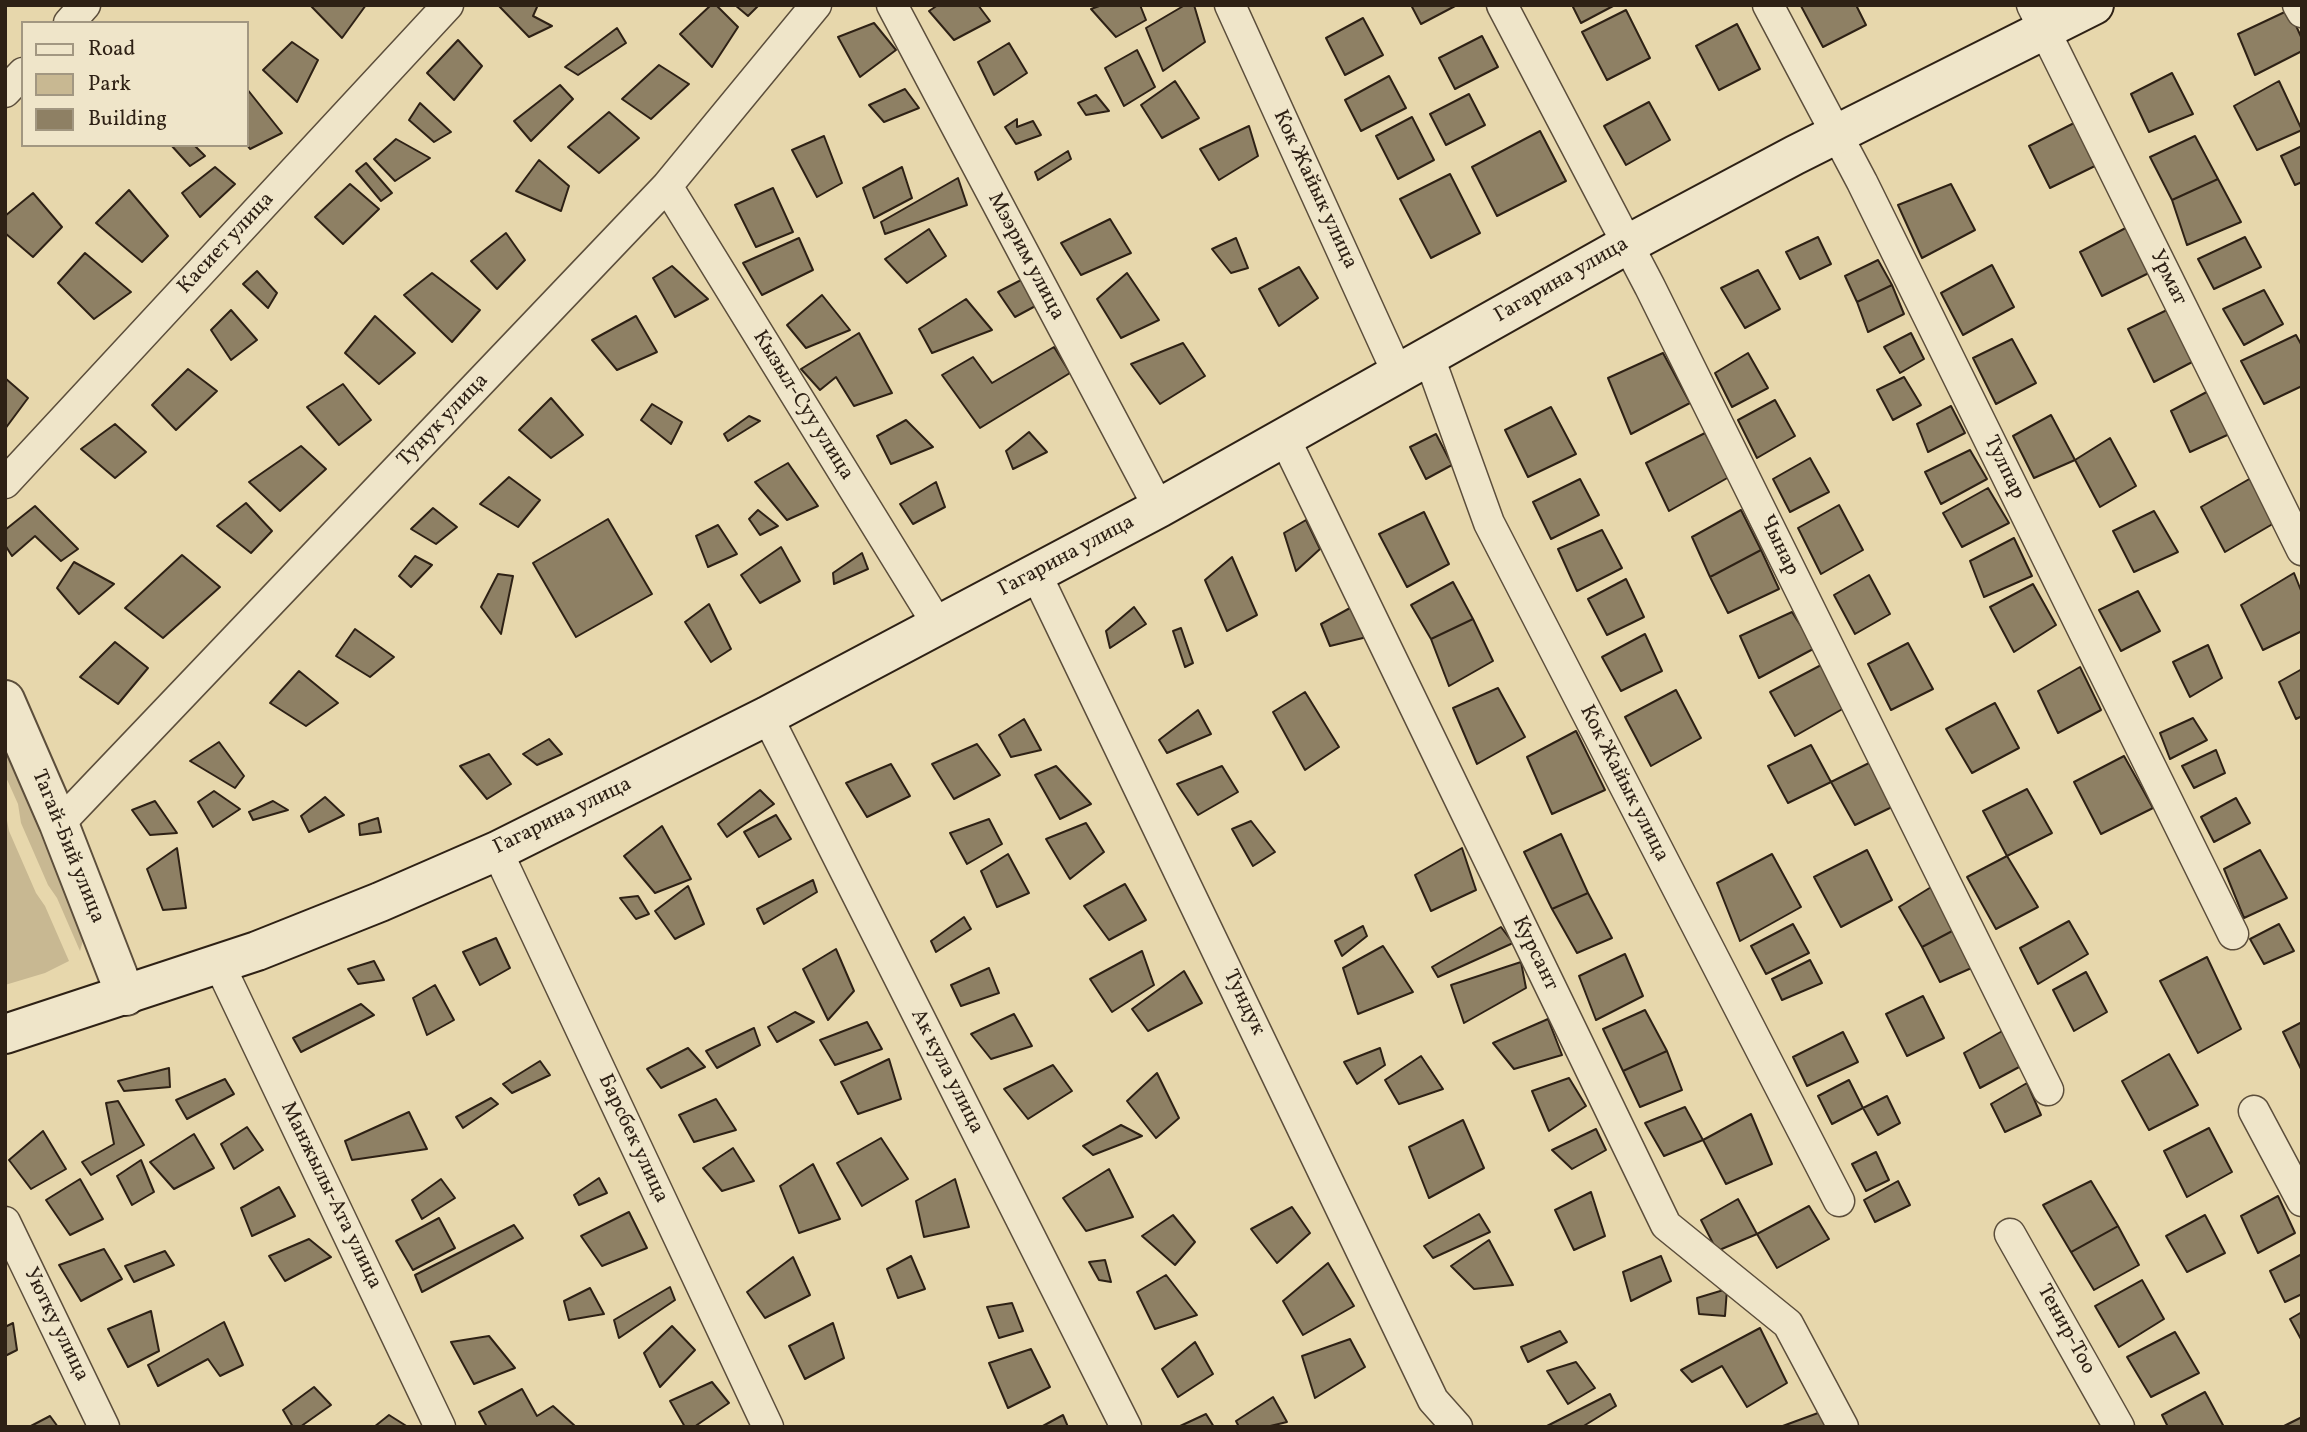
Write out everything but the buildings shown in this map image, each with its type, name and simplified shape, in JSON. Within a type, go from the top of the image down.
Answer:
[{"type":"main road","name":"Гагарина улица","points":[[5,1034],[219,964],[380,902],[497,851],[767,716],[1037,574],[1628,244],[1837,134],[2038,18],[2094,5]]},
{"type":"main road","name":"Тагай-Бий улица","points":[[5,700],[60,824],[126,996]]},
{"type":"street","points":[[71,21],[85,5]]},
{"type":"street","name":"Касиет улица","points":[[5,483],[448,5]]},
{"type":"street","name":"Тунук улица","points":[[60,824],[667,186],[816,5]]},
{"type":"street","name":"Мээрим улица","points":[[892,5],[1158,508]]},
{"type":"street","name":"Кок Жайык улица","points":[[1230,5],[1414,365],[1489,523],[1839,1201]]},
{"type":"street","name":"Чынар","points":[[1502,5],[1628,244],[2048,1090]]},
{"type":"street","name":"Тулпар","points":[[1768,5],[1837,134],[2233,934]]},
{"type":"street","points":[[2298,5],[2302,12]]},
{"type":"street","name":"Урмат","points":[[2038,18],[2302,550]]},
{"type":"street","points":[[5,92],[21,74]]},
{"type":"street","name":"Кызыл-Суу улица","points":[[667,186],[938,625]]},
{"type":"street","name":"Курсант","points":[[1284,438],[1665,1225],[1788,1324],[1843,1427]]},
{"type":"street","name":"Тундук","points":[[1037,574],[1433,1399],[1457,1427]]},
{"type":"street","name":"Ак кула улица","points":[[767,716],[1126,1427]]},
{"type":"street","name":"Барсбек улица","points":[[497,851],[768,1427]]},
{"type":"street","name":"Манжылы-Ата улица","points":[[219,964],[440,1427]]},
{"type":"street","points":[[2254,1111],[2302,1201]]},
{"type":"street","name":"Уютку улица","points":[[5,1222],[104,1427]]},
{"type":"street","name":"Тенир-Тоо","points":[[2010,1234],[2119,1427]]},
{"type":"green space","points":[[5,751],[84,937],[80,951],[21,823],[18,804],[5,775]]},
{"type":"green space","points":[[5,810],[9,831],[69,961],[45,973],[5,985]]}]
